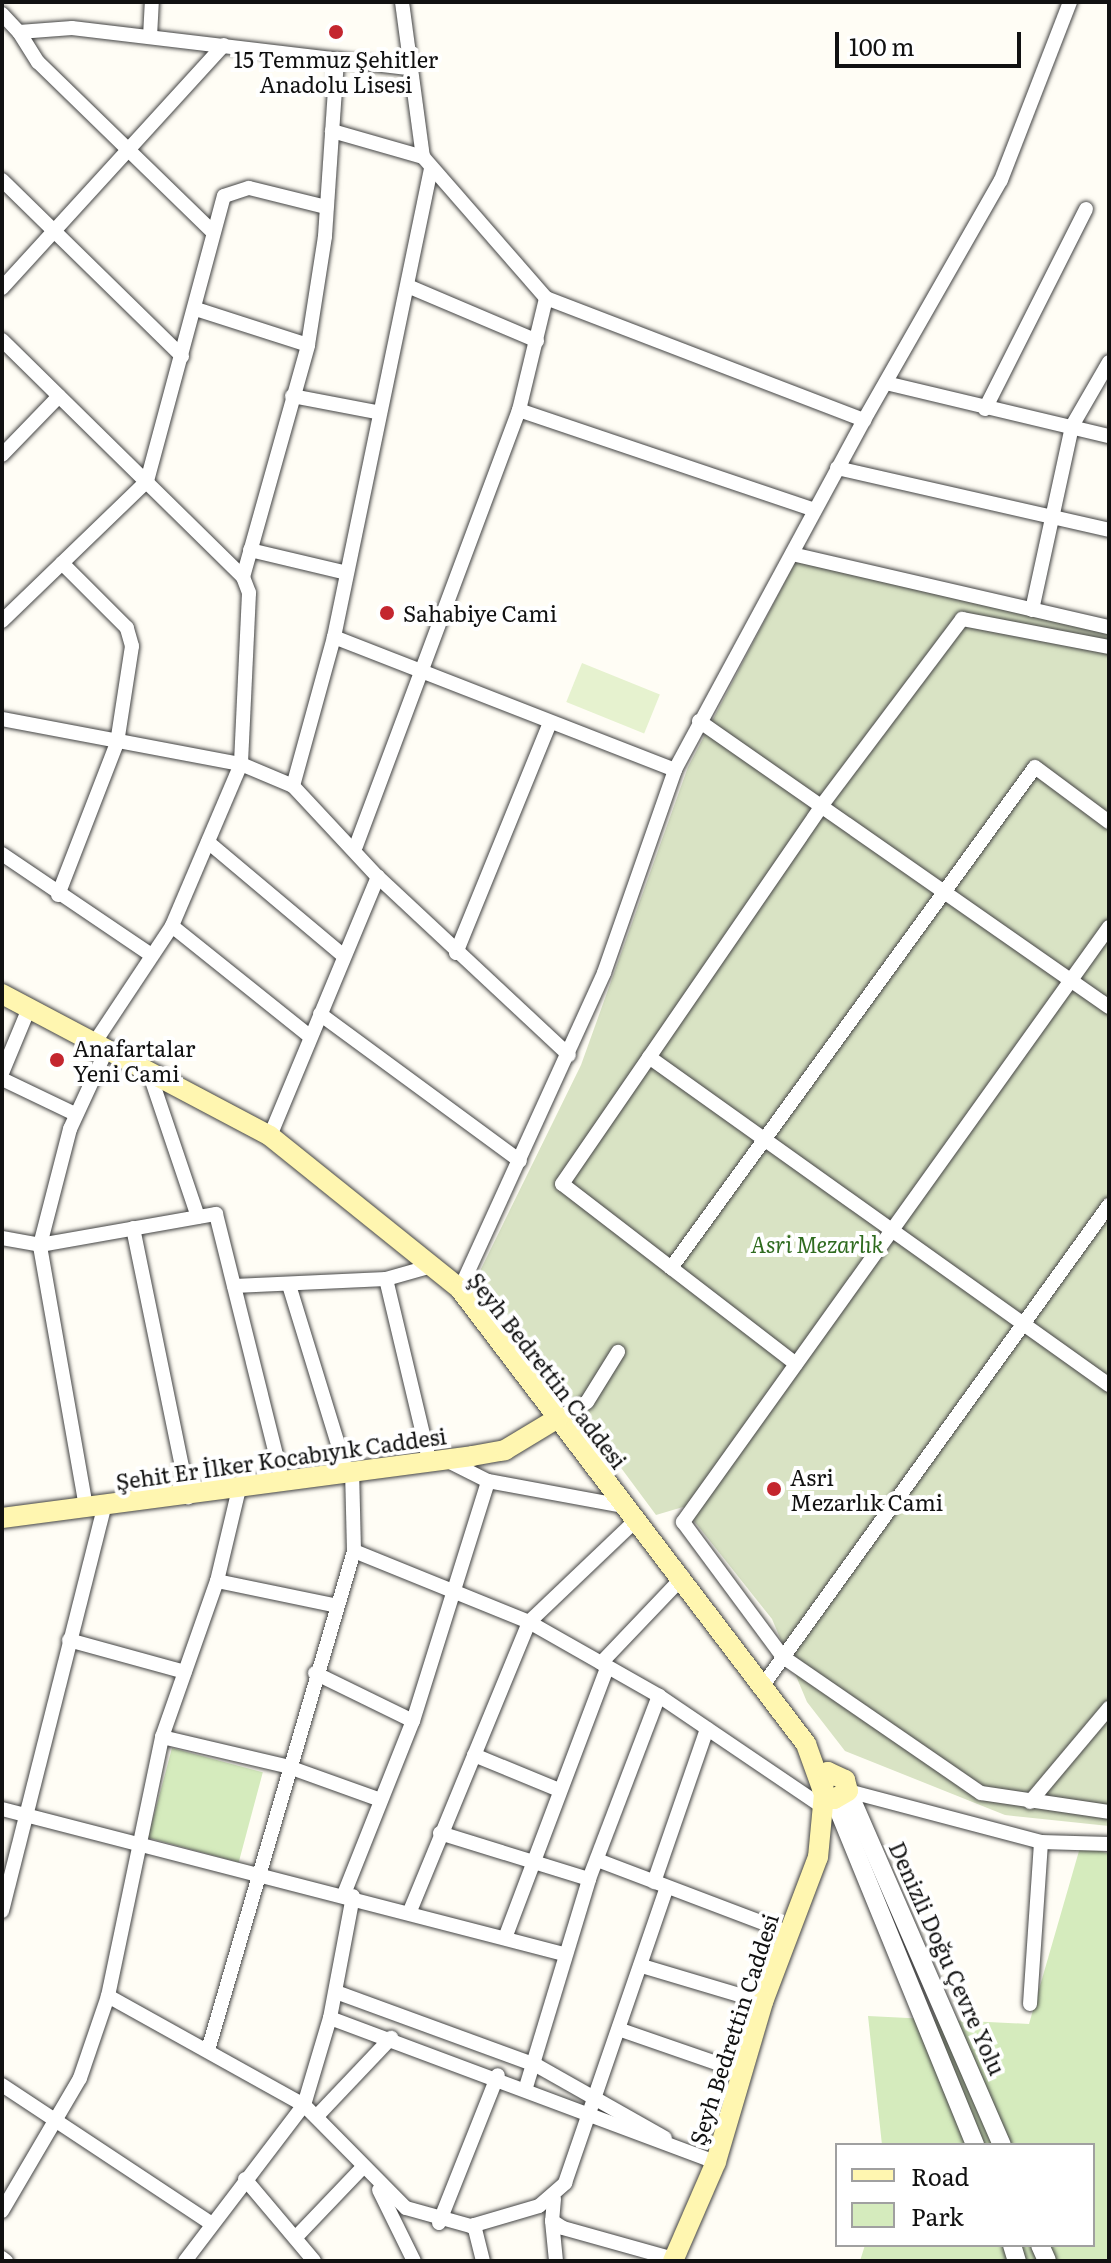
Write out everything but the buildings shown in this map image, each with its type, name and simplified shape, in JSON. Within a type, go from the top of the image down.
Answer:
[{"type":"main road","name":"Şeyh Bedrettin Caddesi","points":[[2,994],[270,1136],[428,1267],[460,1289],[630,1513],[766,1681],[806,1744],[830,1796],[818,1857],[763,2002],[716,2162],[673,2260]]},
{"type":"main road","name":"Şehit Er İlker Kocabıyık Caddesi","points":[[3,1513],[188,1497],[282,1478],[505,1450],[558,1418]]},
{"type":"main road","points":[[806,1744],[837,1772],[820,1778],[830,1796]]},
{"type":"street","points":[[150,37],[152,2]]},
{"type":"street","points":[[293,786],[334,637],[343,572],[376,412],[410,287],[427,163],[408,68],[402,2]]},
{"type":"street","points":[[460,1289],[569,1055],[675,770],[792,554],[811,509],[864,420],[890,384],[1001,180],[1070,2]]},
{"type":"street","points":[[2,14],[19,32],[38,62],[127,152],[213,232]]},
{"type":"street","points":[[19,32],[72,28],[408,68]]},
{"type":"street","points":[[2,288],[224,45]]},
{"type":"street","points":[[243,577],[308,345],[326,207],[337,59]]},
{"type":"street","points":[[332,131],[427,163],[546,298],[663,349],[864,420]]},
{"type":"street","points":[[2,180],[182,356]]},
{"type":"street","points":[[2,621],[147,481],[182,356],[199,310],[217,206],[235,189],[326,207]]},
{"type":"street","points":[[985,409],[1086,209]]},
{"type":"street","points":[[410,287],[537,341]]},
{"type":"street","points":[[356,846],[425,672],[519,410],[546,298]]},
{"type":"street","points":[[199,310],[308,345]]},
{"type":"street","points":[[2,340],[243,577],[249,593],[241,764],[172,926],[151,955],[101,1045],[75,1114],[40,1245],[95,1507],[69,1640],[28,1816],[2,1911]]},
{"type":"street","points":[[1032,610],[1072,426],[1109,362]]},
{"type":"street","points":[[890,384],[1109,436]]},
{"type":"street","points":[[2,455],[59,396]]},
{"type":"street","points":[[292,396],[376,412]]},
{"type":"street","points":[[519,410],[811,509]]},
{"type":"street","points":[[837,468],[1109,530]]},
{"type":"street","points":[[250,550],[343,572]]},
{"type":"street","points":[[792,554],[1109,627]]},
{"type":"street","points":[[58,895],[117,743],[132,646],[127,628],[62,563]]},
{"type":"street","points":[[796,1364],[562,1184],[822,805],[962,619],[1109,647]]},
{"type":"street","points":[[334,637],[549,725],[675,770]]},
{"type":"street","points":[[2,719],[241,764],[293,786],[356,846],[378,877],[456,953],[569,1055]]},
{"type":"street","points":[[699,721],[944,888],[1109,1007]]},
{"type":"street","points":[[456,953],[549,725]]},
{"type":"street","points":[[671,1268],[944,888],[1035,767],[1109,822]]},
{"type":"street","points":[[208,842],[344,956]]},
{"type":"street","points":[[2,854],[58,895],[151,955]]},
{"type":"street","points":[[270,1136],[308,1035],[320,1014],[378,877]]},
{"type":"street","points":[[172,926],[308,1035]]},
{"type":"street","points":[[1109,927],[683,1522],[783,1657],[981,1793],[1109,1812]]},
{"type":"street","points":[[29,1008],[2,1076],[75,1114]]},
{"type":"street","points":[[320,1014],[520,1161]]},
{"type":"street","points":[[649,1057],[889,1233],[1109,1385]]},
{"type":"street","points":[[149,1072],[198,1217]]},
{"type":"street","points":[[766,1681],[1109,1205]]},
{"type":"street","points":[[2,1238],[40,1245],[216,1214],[282,1478]]},
{"type":"street","points":[[133,1228],[188,1497]]},
{"type":"street","points":[[234,1286],[386,1279],[428,1267]]},
{"type":"street","points":[[386,1279],[435,1458],[488,1481],[630,1513]]},
{"type":"street","points":[[208,2050],[333,1605],[354,1551],[349,1469],[289,1285]]},
{"type":"street","points":[[558,1418],[587,1402],[618,1352]]},
{"type":"street","points":[[185,2261],[304,2105],[336,1992],[348,1895],[378,1799],[413,1721],[488,1481]]},
{"type":"street","points":[[2,2211],[59,2120],[108,1996],[135,1844],[162,1737],[217,1581],[239,1489]]},
{"type":"street","points":[[410,1911],[529,1622],[630,1513]]},
{"type":"street","points":[[354,1551],[529,1622],[659,1696],[707,1729],[830,1796],[1041,1842],[1109,1844]]},
{"type":"street","points":[[505,1938],[530,1862],[604,1666],[683,1577]]},
{"type":"street","points":[[217,1581],[333,1605]]},
{"type":"street","points":[[69,1640],[185,1672]]},
{"type":"street","points":[[315,1673],[413,1721]]},
{"type":"street","points":[[526,2087],[536,2065],[564,1954],[589,1879],[600,1861],[659,1696]]},
{"type":"street","points":[[1030,1802],[1109,1708]]},
{"type":"street","points":[[556,2261],[552,2221],[554,2199],[621,2030],[642,1966],[660,1884],[707,1729]]},
{"type":"street","points":[[162,1737],[286,1766],[378,1799]]},
{"type":"street","points":[[474,1755],[557,1789]]},
{"type":"street","name":"Denizli Doğu Çevre Yolu","points":[[830,1796],[974,2143]]},
{"type":"street","name":"Denizli Doğu Çevre Yolu","points":[[830,1796],[1001,2143]]},
{"type":"street","points":[[2,1809],[348,1895],[564,1954]]},
{"type":"street","points":[[440,1833],[589,1879]]},
{"type":"street","points":[[1030,2004],[1041,1842]]},
{"type":"street","points":[[600,1861],[787,1932]]},
{"type":"street","points":[[642,1966],[763,2002]]},
{"type":"street","points":[[336,1992],[536,2065],[594,2095],[672,2143]]},
{"type":"street","points":[[108,1996],[304,2105],[317,2116],[376,2184],[414,2261]]},
{"type":"street","points":[[330,2018],[498,2075],[716,2162]]},
{"type":"street","points":[[621,2030],[742,2072]]},
{"type":"street","points":[[317,2116],[391,2038]]},
{"type":"street","points":[[439,2223],[498,2075]]},
{"type":"street","points":[[2,2085],[212,2224]]},
{"type":"street","points":[[299,2234],[363,2167]]},
{"type":"street","points":[[245,2179],[299,2234],[314,2261]]},
{"type":"street","points":[[376,2184],[439,2223],[474,2225],[554,2199]]},
{"type":"street","points":[[552,2221],[673,2260]]},
{"type":"street","points":[[474,2225],[483,2261]]},
{"type":"green space","name":"Asri Mezarlık","points":[[799,555],[1109,628],[1109,1826],[1005,1815],[845,1751],[807,1702],[772,1619],[683,1507],[656,1515],[478,1275],[581,1065],[688,767]]},
{"type":"green space","points":[[582,663],[660,694],[644,733],[566,702]]},
{"type":"green space","points":[[172,1748],[263,1772],[239,1862],[148,1838]]},
{"type":"green space","points":[[1081,1844],[1109,1854],[1109,2261],[860,2261],[864,2247],[1095,2247],[1095,2143],[882,2143],[868,2016],[1029,2024]]},
{"type":"place","name":"15 Temmuz Şehitler Anadolu Lisesi","points":[[336,32]]},
{"type":"place","name":"Sahabiye Cami","points":[[387,613]]},
{"type":"place","name":"Anafartalar Yeni Cami","points":[[57,1060]]},
{"type":"place","name":"Asri Mezarlık Cami","points":[[774,1489]]}]
